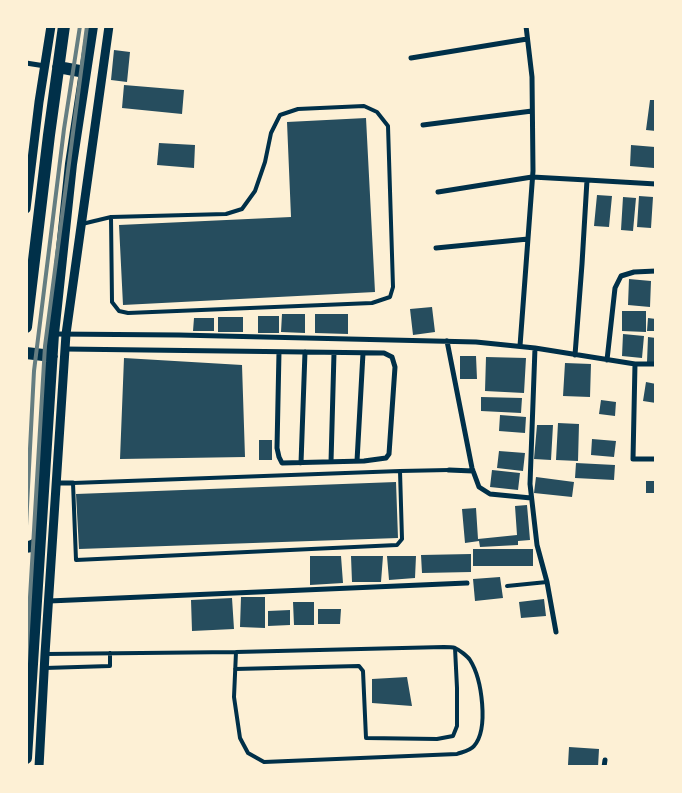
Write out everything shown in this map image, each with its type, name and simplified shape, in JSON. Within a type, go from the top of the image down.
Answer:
[{"type":"main road","points":[[26,327],[64,26]]},
{"type":"main road","points":[[26,758],[41,625],[37,589],[52,356],[60,334],[71,164],[92,26]]},
{"type":"main road","points":[[58,67],[85,72]]},
{"type":"main road","points":[[26,353],[52,356]]},
{"type":"main road","points":[[26,547],[37,544],[40,539]]},
{"type":"main road","points":[[26,579],[34,584],[37,589]]},
{"type":"street","points":[[26,209],[39,102],[51,26]]},
{"type":"street","points":[[39,767],[45,668],[41,625],[49,601],[65,349],[60,334],[82,224],[109,26]]},
{"type":"street","points":[[520,346],[532,177],[532,77],[526,26]]},
{"type":"street","points":[[411,58],[527,39]]},
{"type":"street","points":[[26,63],[45,66]]},
{"type":"street","points":[[423,125],[532,111]]},
{"type":"street","points":[[438,192],[532,177],[656,184]]},
{"type":"street","points":[[575,355],[587,180]]},
{"type":"street","points":[[436,248],[528,239]]},
{"type":"street","points":[[607,360],[615,288],[621,276],[634,272],[656,271]]},
{"type":"street","points":[[60,334],[476,342],[535,348],[635,364],[656,364]]},
{"type":"street","points":[[447,341],[473,471],[479,487],[490,494],[531,498]]},
{"type":"street","points":[[535,348],[531,498],[538,544],[556,632]]},
{"type":"street","points":[[65,349],[384,353],[392,357],[395,367],[389,454],[386,458],[364,461],[282,463],[277,448],[279,352]]},
{"type":"street","points":[[301,463],[305,352]]},
{"type":"street","points":[[331,462],[334,353]]},
{"type":"street","points":[[357,461],[362,353]]},
{"type":"street","points":[[635,364],[633,459],[656,459]]},
{"type":"street","points":[[449,470],[473,471]]},
{"type":"street","points":[[56,483],[73,483]]},
{"type":"street","points":[[49,601],[467,583]]},
{"type":"street","points":[[604,760],[604,767]]},
{"type":"lane","points":[[82,224],[111,217],[226,214],[242,209],[255,191],[265,162],[271,133],[280,115],[298,109],[364,106],[377,112],[388,126],[393,287],[390,297],[372,303],[128,313],[119,310],[112,302],[111,217]]},
{"type":"lane","points":[[400,471],[402,539],[397,544],[76,560],[73,483],[400,471],[449,470]]},
{"type":"lane","points":[[507,586],[547,582]]},
{"type":"lane","points":[[45,654],[455,648],[470,659],[476,673],[481,697],[482,726],[479,739],[473,748],[457,754],[264,762],[248,753],[240,738],[234,697],[236,652]]},
{"type":"lane","points":[[235,669],[360,666],[364,671],[366,738],[437,739],[453,736],[456,726],[455,648]]},
{"type":"lane","points":[[45,668],[110,666],[110,653]]},
{"type":"building","points":[[114,50],[130,52],[127,82],[111,80]]},
{"type":"building","points":[[124,85],[184,90],[182,114],[122,108]]},
{"type":"building","points":[[650,100],[656,100],[656,131],[646,130]]},
{"type":"building","points":[[366,118],[375,292],[123,305],[119,225],[291,217],[287,122]]},
{"type":"building","points":[[159,143],[195,145],[194,168],[157,165]]},
{"type":"building","points":[[631,145],[655,147],[654,168],[630,166]]},
{"type":"building","points":[[597,195],[612,196],[609,227],[594,226]]},
{"type":"building","points":[[639,196],[653,197],[651,228],[637,227]]},
{"type":"building","points":[[623,197],[636,198],[633,231],[621,230]]},
{"type":"building","points":[[629,279],[651,281],[650,307],[628,305]]},
{"type":"building","points":[[432,307],[435,332],[413,335],[410,309]]},
{"type":"building","points":[[622,311],[646,311],[646,332],[622,331]]},
{"type":"building","points":[[282,314],[305,314],[305,333],[281,332]]},
{"type":"building","points":[[315,314],[348,314],[348,334],[315,333]]},
{"type":"building","points":[[258,316],[279,316],[279,333],[258,333]]},
{"type":"building","points":[[218,317],[243,317],[243,332],[218,332]]},
{"type":"building","points":[[194,318],[214,318],[214,331],[193,331]]},
{"type":"building","points":[[648,318],[656,319],[656,331],[647,331]]},
{"type":"building","points":[[623,334],[644,336],[642,358],[622,356]]},
{"type":"building","points":[[648,337],[656,338],[656,362],[647,362]]},
{"type":"building","points":[[460,356],[476,356],[477,379],[460,379]]},
{"type":"building","points":[[486,357],[526,358],[524,393],[485,391]]},
{"type":"building","points":[[124,358],[242,365],[245,457],[120,459]]},
{"type":"building","points":[[565,363],[591,364],[590,397],[563,396]]},
{"type":"building","points":[[646,382],[656,384],[656,403],[643,401]]},
{"type":"building","points":[[481,397],[522,398],[521,413],[481,411]]},
{"type":"building","points":[[601,400],[616,402],[615,416],[599,414]]},
{"type":"building","points":[[500,415],[526,417],[525,433],[499,431]]},
{"type":"building","points":[[558,423],[579,424],[578,461],[556,460]]},
{"type":"building","points":[[537,425],[553,425],[551,460],[534,459]]},
{"type":"building","points":[[592,439],[616,441],[614,457],[591,455]]},
{"type":"building","points":[[259,440],[272,440],[272,460],[259,460]]},
{"type":"building","points":[[499,451],[525,453],[523,471],[497,468]]},
{"type":"building","points":[[576,463],[615,465],[614,480],[575,478]]},
{"type":"building","points":[[492,470],[520,473],[518,490],[490,487]]},
{"type":"building","points":[[536,477],[574,482],[572,497],[534,493]]},
{"type":"building","points":[[646,481],[656,481],[656,493],[646,493]]},
{"type":"building","points":[[396,482],[398,538],[79,549],[76,494]]},
{"type":"building","points":[[527,505],[530,540],[518,541],[518,545],[480,547],[479,541],[465,543],[462,509],[476,508],[478,539],[517,535],[515,506]]},
{"type":"building","points":[[473,549],[533,549],[533,566],[473,566]]},
{"type":"building","points":[[471,554],[471,572],[422,573],[421,555]]},
{"type":"building","points":[[310,556],[341,556],[343,583],[310,585]]},
{"type":"building","points":[[351,556],[383,556],[381,582],[352,582]]},
{"type":"building","points":[[387,556],[416,556],[415,578],[389,580]]},
{"type":"building","points":[[500,577],[503,598],[475,601],[473,579]]},
{"type":"building","points":[[241,597],[265,597],[265,628],[240,627]]},
{"type":"building","points":[[232,598],[234,629],[192,631],[191,600]]},
{"type":"building","points":[[544,599],[546,616],[521,618],[519,602]]},
{"type":"building","points":[[293,602],[314,602],[314,625],[294,625]]},
{"type":"building","points":[[318,609],[341,609],[340,624],[318,624]]},
{"type":"building","points":[[290,610],[290,625],[268,626],[268,611]]},
{"type":"building","points":[[407,677],[412,706],[372,703],[372,679]]},
{"type":"building","points":[[569,747],[599,749],[598,767],[568,765]]},
{"type":"railway","points":[[26,526],[34,371],[64,129],[80,26]]},
{"type":"railway","points":[[26,664],[45,346],[87,26]]}]
